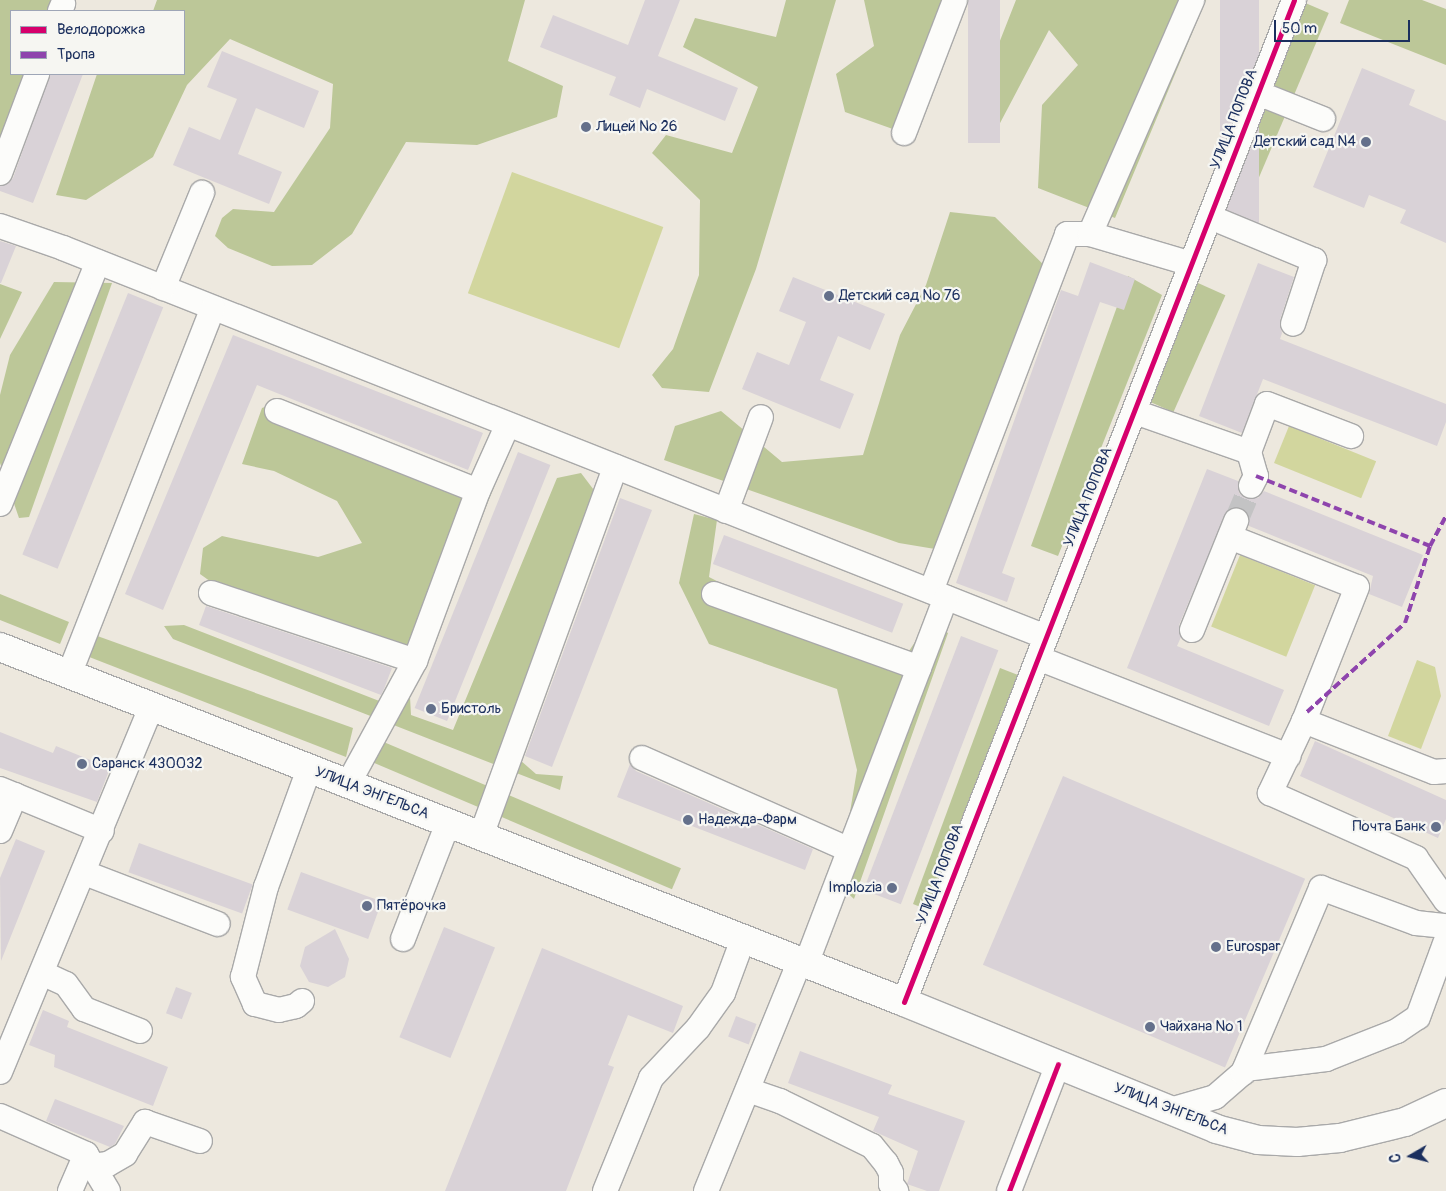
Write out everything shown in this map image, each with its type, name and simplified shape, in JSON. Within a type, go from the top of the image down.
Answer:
[{"type":"main road","name":"УЛИЦА ЭНГЕЛЬСА","points":[[0,647],[904,1002],[1170,1110],[1241,1135],[1297,1142],[1376,1132],[1406,1122],[1446,1102]]},
{"type":"street","points":[[904,133],[954,0]]},
{"type":"street","points":[[1090,234],[1192,0]]},
{"type":"street","name":"УЛИЦА ПОПОВА","points":[[904,1002],[1294,0]]},
{"type":"street","points":[[0,174],[37,75]]},
{"type":"street","points":[[1258,93],[1323,119]]},
{"type":"street","points":[[163,288],[202,193]]},
{"type":"street","points":[[1210,217],[1314,260],[1293,324]]},
{"type":"street","points":[[0,226],[98,262],[939,595],[1042,648],[1288,756]]},
{"type":"street","points":[[706,1191],[850,850],[919,668],[939,595],[1067,234],[1090,234],[1191,264]]},
{"type":"street","points":[[0,506],[98,262]]},
{"type":"street","points":[[69,675],[213,308]]},
{"type":"street","points":[[1251,486],[1256,476],[1249,452],[1267,404],[1350,436]]},
{"type":"street","points":[[277,411],[478,491]]},
{"type":"street","points":[[1135,412],[1249,452]]},
{"type":"street","points":[[726,511],[761,417]]},
{"type":"street","points":[[348,784],[415,661],[478,491],[508,424]]},
{"type":"street","points":[[481,836],[615,467]]},
{"type":"street","points":[[1192,630],[1233,529],[1356,587],[1304,721],[1270,793],[1416,858],[1446,901]]},
{"type":"street","points":[[211,593],[415,661]]},
{"type":"street","points":[[714,594],[919,668]]},
{"type":"street","points":[[1,1065],[85,873],[151,706]]},
{"type":"street","points":[[1304,721],[1434,772],[1446,771]]},
{"type":"street","points":[[642,758],[850,850]]},
{"type":"street","points":[[302,1001],[296,1006],[280,1010],[256,1004],[247,992],[243,977],[266,888],[309,768]]},
{"type":"street","points":[[0,832],[7,792],[102,831]]},
{"type":"street","points":[[403,940],[448,823]]},
{"type":"street","points":[[85,873],[218,924]]},
{"type":"street","points":[[1170,1110],[1215,1097],[1245,1069],[1321,888],[1416,923],[1446,926]]},
{"type":"street","points":[[605,1191],[652,1078],[698,1028],[724,993],[744,939]]},
{"type":"street","points":[[1245,1069],[1326,1059],[1397,1031],[1418,1017],[1446,941]]},
{"type":"street","points":[[42,973],[66,984],[84,1009],[140,1031]]},
{"type":"street","points":[[1009,1191],[1058,1064]]},
{"type":"street","points":[[748,1090],[780,1102],[872,1146],[886,1162],[891,1172],[891,1184],[896,1191]]},
{"type":"street","points":[[0,1116],[89,1160],[108,1164],[125,1154],[145,1122],[200,1141]]},
{"type":"street","points":[[70,1191],[89,1160]]},
{"type":"street","points":[[89,1160],[108,1191]]},
{"type":"green space","points":[[0,0],[61,0],[56,10],[10,10],[10,75],[30,75],[0,145]]},
{"type":"green space","points":[[157,0],[525,0],[508,61],[563,86],[557,117],[477,145],[406,142],[352,234],[312,265],[272,266],[228,248],[215,236],[222,218],[233,209],[274,212],[330,128],[333,84],[230,39],[187,85],[153,157],[86,200],[56,195],[97,75],[185,75],[185,10],[153,10]]},
{"type":"green space","points":[[786,0],[836,0],[756,269],[709,392],[662,388],[652,375],[673,349],[699,275],[700,200],[652,153],[666,135],[732,153],[758,87],[683,47],[695,18],[776,37]]},
{"type":"green space","points":[[864,0],[959,0],[904,133],[845,112],[836,74],[874,46]]},
{"type":"green space","points":[[1016,0],[1206,0],[1115,218],[1038,188],[1042,105],[1078,65],[1049,30],[999,125],[968,122]]},
{"type":"green space","points":[[1349,0],[1422,0],[1446,9],[1446,65],[1340,23]]},
{"type":"green space","points":[[1303,2],[1329,13],[1240,221],[1215,210]]},
{"type":"green space","points":[[512,172],[663,227],[619,348],[468,293]]},
{"type":"green space","points":[[950,212],[995,217],[1053,274],[953,552],[899,543],[664,460],[675,426],[721,411],[782,462],[863,455],[900,335],[926,285]]},
{"type":"green space","points":[[1128,276],[1162,295],[1058,556],[1031,546]]},
{"type":"green space","points":[[54,282],[112,283],[29,517],[19,518],[0,463],[0,395],[10,355]]},
{"type":"green space","points":[[1198,283],[1225,295],[1173,412],[1146,400]]},
{"type":"green space","points":[[0,284],[22,292],[0,339]]},
{"type":"green space","points":[[278,402],[467,480],[492,443],[508,452],[410,697],[411,715],[453,730],[557,478],[581,473],[606,506],[512,753],[536,774],[563,776],[560,790],[173,639],[164,626],[184,625],[387,704],[404,668],[221,589],[200,574],[203,548],[222,536],[318,557],[362,543],[337,501],[274,471],[242,464],[262,408]]},
{"type":"green space","points":[[1289,426],[1376,461],[1361,498],[1274,463]]},
{"type":"green space","points":[[694,514],[717,520],[709,577],[869,659],[903,660],[929,621],[948,633],[854,899],[838,884],[857,770],[837,689],[709,644],[679,583]]},
{"type":"green space","points":[[1240,555],[1315,585],[1286,657],[1211,626]]},
{"type":"green space","points":[[0,594],[69,622],[60,644],[0,620]]},
{"type":"green space","points":[[89,633],[353,728],[346,757],[79,653]]},
{"type":"green space","points":[[1417,660],[1435,667],[1441,696],[1421,749],[1388,736]]},
{"type":"green space","points":[[1000,668],[1023,677],[928,910],[913,904]]},
{"type":"green space","points":[[379,740],[681,868],[672,889],[370,761]]},
{"type":"building","points":[[645,0],[680,0],[658,56],[738,88],[725,121],[647,89],[640,108],[609,95],[616,77],[540,47],[553,15],[628,45]]},
{"type":"building","points":[[968,0],[1000,0],[1000,143],[968,143]]},
{"type":"building","points":[[1220,0],[1259,0],[1259,232],[1220,232]]},
{"type":"building","points":[[222,51],[319,91],[304,128],[256,108],[238,154],[282,172],[269,204],[173,165],[189,127],[220,140],[237,99],[207,87]]},
{"type":"building","points":[[1362,68],[1415,90],[1409,105],[1446,121],[1446,243],[1400,223],[1406,210],[1369,195],[1364,208],[1313,187]]},
{"type":"building","points":[[50,75],[83,75],[33,203],[0,191],[0,186],[8,184],[13,178]]},
{"type":"building","points":[[0,241],[16,246],[1,283],[0,283]]},
{"type":"building","points":[[1090,262],[1135,279],[1124,310],[1100,302],[1002,573],[1015,578],[1007,602],[956,583],[1061,290],[1078,296]]},
{"type":"building","points":[[1258,263],[1294,277],[1280,320],[1282,333],[1280,339],[1446,404],[1446,422],[1437,446],[1263,379],[1242,433],[1199,416]]},
{"type":"building","points":[[793,277],[885,314],[870,350],[838,336],[820,380],[854,394],[840,429],[742,389],[757,352],[789,365],[806,322],[779,311]]},
{"type":"building","points":[[128,293],[163,307],[58,569],[22,554]]},
{"type":"building","points":[[233,335],[483,433],[468,470],[257,385],[163,610],[125,594]]},
{"type":"building","points":[[518,452],[550,465],[447,721],[415,708]]},
{"type":"building","points":[[1207,469],[1238,481],[1239,493],[1245,498],[1258,498],[1264,491],[1423,555],[1402,607],[1369,594],[1373,576],[1249,526],[1249,519],[1242,508],[1227,511],[1179,625],[1181,637],[1177,646],[1284,690],[1269,726],[1127,668]]},
{"type":"building","points":[[620,498],[652,510],[552,767],[525,756]]},
{"type":"building","points":[[724,535],[903,604],[892,633],[713,564]]},
{"type":"building","points":[[206,606],[392,668],[384,689],[381,695],[199,625]]},
{"type":"building","points":[[961,636],[998,650],[901,904],[864,890]]},
{"type":"building","points":[[0,732],[53,753],[56,746],[110,768],[97,802],[0,768]]},
{"type":"building","points":[[1315,741],[1446,800],[1446,819],[1438,838],[1300,776]]},
{"type":"building","points":[[630,764],[636,771],[813,849],[805,870],[617,797]]},
{"type":"building","points":[[1063,776],[1305,879],[1225,1067],[983,965]]},
{"type":"building","points":[[16,839],[45,851],[1,961],[0,878]]},
{"type":"building","points":[[139,843],[253,884],[242,914],[128,872]]},
{"type":"building","points":[[301,872],[382,901],[368,939],[287,910]]},
{"type":"building","points":[[444,927],[495,948],[450,1058],[399,1037]]},
{"type":"building","points":[[335,929],[349,959],[345,977],[328,987],[309,982],[300,966],[305,947]]},
{"type":"building","points":[[542,948],[683,1006],[673,1033],[628,1015],[608,1065],[614,1067],[566,1191],[445,1191]]},
{"type":"building","points":[[176,987],[192,993],[182,1019],[166,1013]]},
{"type":"building","points":[[43,1010],[69,1021],[67,1027],[168,1067],[153,1106],[54,1067],[55,1055],[29,1045]]},
{"type":"building","points":[[736,1016],[757,1024],[749,1044],[728,1037]]},
{"type":"building","points":[[800,1051],[892,1085],[888,1094],[965,1121],[939,1191],[927,1191],[907,1184],[918,1151],[873,1131],[879,1117],[788,1083]]},
{"type":"building","points":[[55,1099],[124,1126],[115,1144],[110,1147],[46,1121]]},
{"type":"tunnel","points":[[1236,521],[1251,486]]},
{"type":"marked path","points":[[1256,476],[1430,546]]},
{"type":"marked path","points":[[1307,712],[1405,623],[1430,546],[1446,516]]},
{"type":"cycle path","points":[[904,1002],[1294,0]]},
{"type":"cycle path","points":[[1009,1191],[1058,1064]]},
{"type":"place","name":"Лицей № 26","points":[[586,127]]},
{"type":"place","name":"Детский сад N4","points":[[1366,142]]},
{"type":"place","name":"Детский сад № 76","points":[[829,296]]},
{"type":"place","name":"Бристоль","points":[[431,709]]},
{"type":"place","name":"Саранск 430032","points":[[82,764]]},
{"type":"place","name":"Надежда-Фарм","points":[[688,820]]},
{"type":"place","name":"Почта Банк","points":[[1436,827]]},
{"type":"place","name":"Implozia","points":[[892,888]]},
{"type":"place","name":"Пятёрочка","points":[[367,906]]},
{"type":"place","name":"Eurospar","points":[[1216,947]]},
{"type":"place","name":"Чайхана № 1","points":[[1150,1027]]}]
